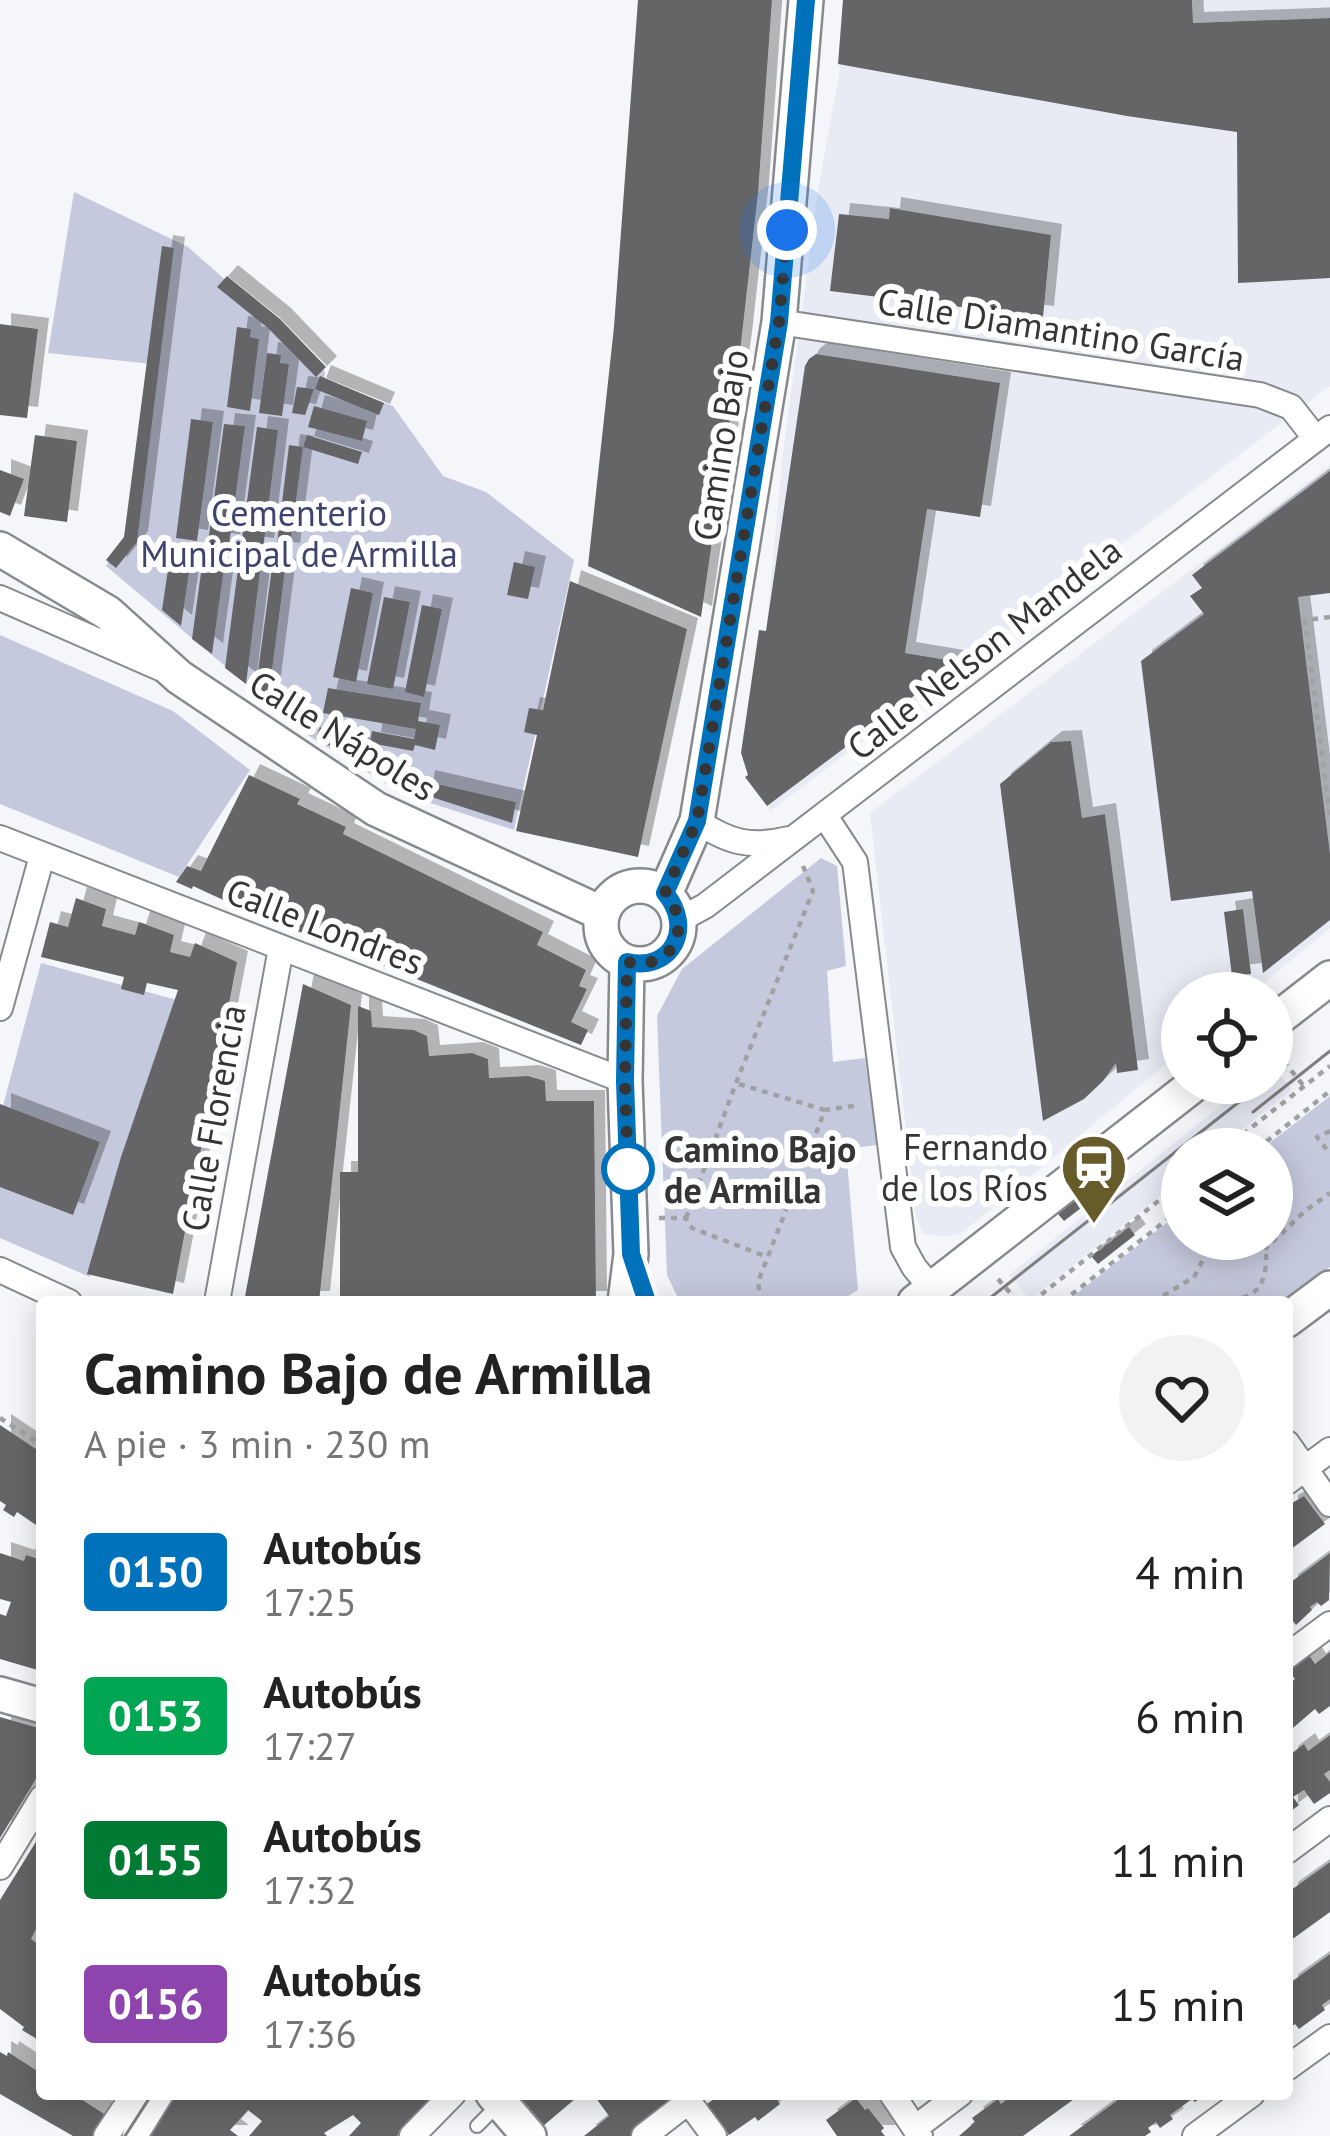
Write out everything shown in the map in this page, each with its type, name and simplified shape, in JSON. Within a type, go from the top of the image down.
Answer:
[{"type":"street","name":"Camino Bajo","points":[[672,906],[697,821],[779,322],[806,0]]},
{"type":"street","name":"Calle Diamantino García","points":[[779,322],[1260,395],[1291,407],[1323,434]]},
{"type":"street","name":"Calle Nelson Mandela","points":[[672,906],[706,906],[1323,434]]},
{"type":"street","name":"Calle Nápoles","points":[[0,548],[108,613],[179,676],[376,809],[601,913]]},
{"type":"street","name":"Calle Nápoles","points":[[0,598],[179,676]]},
{"type":"street","points":[[824,816],[855,862],[903,1247],[924,1296],[1169,1104]]},
{"type":"street","points":[[697,821],[747,844],[791,838]]},
{"type":"street","name":"Calle Londres","points":[[0,838],[625,1081]]},
{"type":"street","points":[[0,1008],[42,856]]},
{"type":"street","points":[[646,885],[672,906],[676,941],[653,962],[627,962],[602,939],[601,913],[614,894],[626,887],[646,885]]},
{"type":"street","name":"Calle Florencia","points":[[218,1296],[281,947]]},
{"type":"street","points":[[626,1296],[631,1254],[625,1081],[627,962]]},
{"type":"street","points":[[1293,1023],[1330,978]]},
{"type":"street","points":[[631,1254],[644,1296]]},
{"type":"street","points":[[0,1270],[56,1296]]},
{"type":"street","points":[[1293,1316],[1330,1288]]},
{"type":"street","points":[[1330,1450],[1296,1475],[1330,1504]]},
{"type":"street","points":[[1293,1652],[1330,1624]]},
{"type":"street","points":[[0,1694],[36,1704]]},
{"type":"street","points":[[0,1867],[36,1808]]},
{"type":"street","points":[[1293,1847],[1330,1819]]},
{"type":"street","points":[[1293,2064],[1330,2037]]},
{"type":"street","points":[[106,2136],[130,2100]]},
{"type":"street","points":[[134,2136],[157,2100]]},
{"type":"street","points":[[412,2136],[447,2100]]},
{"type":"street","points":[[644,2136],[684,2100]]},
{"type":"street","points":[[687,2100],[714,2136]]},
{"type":"street","points":[[896,2100],[918,2132],[953,2100]]},
{"type":"street","points":[[1195,2136],[1236,2100]]},
{"type":"street","points":[[490,2107],[529,2136]]},
{"type":"path","points":[[1330,617],[1305,620],[1330,818]]},
{"type":"path","points":[[767,1257],[692,1228],[686,1218],[813,891],[791,838]]},
{"type":"path","points":[[1250,1128],[1330,1066]]},
{"type":"path","points":[[1293,1072],[1303,1085]]},
{"type":"path","points":[[736,1083],[825,1110],[884,1101]]},
{"type":"path","points":[[1283,1128],[1330,1091]]},
{"type":"path","points":[[760,1296],[758,1282],[825,1110]]},
{"type":"path","points":[[1330,1131],[1316,1137],[1330,1154]]},
{"type":"path","points":[[1293,1221],[1330,1193]]},
{"type":"path","points":[[1040,1296],[1161,1199]]},
{"type":"path","points":[[1070,1296],[1161,1224]]},
{"type":"path","points":[[1163,1296],[1195,1277],[1203,1260]]},
{"type":"path","points":[[1247,1296],[1267,1271],[1267,1260]]},
{"type":"path","points":[[998,1279],[1013,1296]]},
{"type":"path","points":[[0,1418],[36,1441]]},
{"type":"shaded area","points":[[847,0],[1330,0],[1330,386],[769,812],[769,795],[752,776],[784,445]]},
{"type":"shaded area","points":[[1330,465],[1330,928],[1277,972],[1161,972],[1161,1068],[962,1233],[943,1237],[924,1234],[916,1218],[870,813]]},
{"type":"shaded area","points":[[1223,1104],[1274,1104],[1244,1128],[1193,1128]]},
{"type":"shaded area","points":[[1161,1153],[1161,1195],[1035,1296],[1027,1296],[1009,1275]]},
{"type":"green space","name":"Cementerio Municipal de Armilla","points":[[74,192],[188,247],[325,372],[324,382],[393,406],[443,476],[486,492],[574,560],[514,830],[403,794],[306,734],[106,566],[126,535],[152,364],[48,353]]},
{"type":"green space","points":[[0,635],[173,711],[250,770],[179,877],[0,804]]},
{"type":"green space","points":[[821,858],[837,866],[846,966],[827,971],[833,1062],[865,1058],[877,1145],[846,1149],[858,1290],[848,1296],[677,1296],[667,1275],[657,1016],[682,969]]},
{"type":"green space","points":[[41,963],[177,1000],[90,1277],[0,1238],[0,1117]]},
{"type":"green space","points":[[1330,1096],[1330,1267],[1290,1296],[1074,1296],[1161,1227],[1161,1260],[1293,1260],[1293,1128],[1289,1128]]},
{"type":"building","points":[[638,0],[772,0],[741,343],[701,617],[588,566],[614,327]]},
{"type":"building","points":[[843,0],[1192,0],[1193,23],[1330,18],[1330,278],[1238,283],[1237,132],[838,64]]},
{"type":"building","points":[[890,208],[1051,235],[1043,317],[830,291],[839,214],[889,219]]},
{"type":"building","points":[[162,246],[174,248],[137,542],[116,568],[106,560],[124,537]]},
{"type":"building","points":[[227,276],[280,319],[326,367],[316,377],[269,329],[217,287]]},
{"type":"building","points":[[0,324],[38,329],[27,418],[0,415]]},
{"type":"building","points":[[237,327],[251,329],[250,337],[259,339],[250,411],[227,407]]},
{"type":"building","points":[[267,353],[281,355],[280,363],[289,364],[282,416],[259,413]]},
{"type":"building","points":[[816,354],[1000,383],[980,517],[927,509],[905,653],[959,662],[767,806],[745,777],[741,753],[759,630],[766,631],[805,366]]},
{"type":"building","points":[[320,376],[384,403],[379,415],[315,389]]},
{"type":"building","points":[[297,387],[314,389],[305,415],[292,413]]},
{"type":"building","points":[[314,406],[367,421],[362,441],[308,427]]},
{"type":"building","points":[[191,419],[213,422],[197,541],[176,538]]},
{"type":"building","points":[[224,424],[245,426],[229,545],[208,543]]},
{"type":"building","points":[[257,427],[278,430],[263,549],[241,546]]},
{"type":"building","points":[[35,435],[77,441],[67,522],[24,516]]},
{"type":"building","points":[[307,435],[362,452],[358,464],[303,447]]},
{"type":"building","points":[[289,445],[303,447],[289,554],[276,552]]},
{"type":"building","points":[[0,470],[24,479],[10,516],[0,512]]},
{"type":"building","points":[[1330,471],[1330,593],[1298,597],[1330,854],[1330,920],[1264,972],[1252,891],[1171,901],[1141,661],[1204,614],[1190,596],[1202,588],[1192,575]]},
{"type":"building","points":[[170,556],[191,559],[181,626],[162,610]]},
{"type":"building","points":[[203,558],[225,561],[212,654],[192,639]]},
{"type":"building","points":[[239,561],[261,564],[246,684],[225,668]]},
{"type":"building","points":[[514,562],[535,567],[528,599],[507,595]]},
{"type":"building","points":[[272,568],[285,570],[268,701],[256,686]]},
{"type":"building","points":[[570,581],[687,629],[638,857],[516,831],[537,735],[524,732],[529,708],[543,710]]},
{"type":"building","points":[[351,588],[373,593],[356,682],[333,677]]},
{"type":"building","points":[[384,597],[410,602],[393,689],[367,684]]},
{"type":"building","points":[[422,605],[442,609],[424,697],[405,692]]},
{"type":"building","points":[[328,688],[421,703],[418,721],[440,725],[435,750],[370,743],[372,731],[414,739],[416,729],[323,713]]},
{"type":"building","points":[[320,727],[369,754],[366,766],[316,738]]},
{"type":"building","points":[[1071,741],[1082,818],[1105,814],[1138,1070],[1117,1073],[1116,1063],[1084,1099],[1043,1121],[1000,784],[1051,742]]},
{"type":"building","points":[[249,775],[346,827],[343,834],[543,932],[537,945],[586,970],[579,986],[587,989],[571,1022],[588,1030],[581,1045],[176,882],[187,866],[201,871]]},
{"type":"building","points":[[424,781],[516,802],[512,823],[422,794]]},
{"type":"building","points":[[76,898],[106,909],[102,926],[135,935],[139,922],[174,935],[170,952],[190,957],[195,943],[237,962],[173,1294],[87,1274],[178,990],[147,983],[144,995],[121,989],[124,977],[41,957],[50,922],[68,927]]},
{"type":"building","points":[[1243,909],[1251,972],[1232,972],[1224,912]]},
{"type":"building","points":[[303,984],[351,1005],[320,1296],[245,1296]]},
{"type":"building","points":[[358,1006],[371,1011],[372,1027],[414,1030],[427,1036],[429,1056],[472,1053],[488,1059],[489,1078],[528,1076],[545,1081],[546,1101],[594,1101],[596,1296],[340,1296],[340,1172],[358,1172]]},
{"type":"building","points":[[0,1104],[100,1142],[73,1215],[0,1187]]},
{"type":"building","points":[[1095,1184],[1102,1192],[1064,1221],[1058,1214]]},
{"type":"building","points":[[1129,1227],[1135,1235],[1098,1264],[1091,1256]]},
{"type":"building","points":[[0,1425],[36,1449],[36,1525],[17,1512],[14,1517],[3,1510],[6,1505],[0,1501]]},
{"type":"building","points":[[1304,1496],[1325,1524],[1293,1548],[1293,1502]]},
{"type":"building","points":[[0,1553],[24,1561],[26,1555],[36,1558],[36,1670],[0,1659],[0,1614],[6,1616],[11,1602],[0,1599]]},
{"type":"building","points":[[1330,1553],[1329,1600],[1310,1607],[1296,1625],[1293,1581]]},
{"type":"building","points":[[1330,1652],[1330,1706],[1319,1714],[1315,1709],[1293,1728],[1293,1668],[1309,1655],[1315,1664]]},
{"type":"building","points":[[0,1717],[36,1727],[36,1779],[0,1838]]},
{"type":"building","points":[[1330,1735],[1330,1770],[1324,1774],[1330,1793],[1314,1804],[1304,1790],[1293,1797],[1293,1752],[1304,1744],[1308,1751]]},
{"type":"building","points":[[36,1842],[36,1929],[31,1939],[36,1943],[36,2038],[0,2009],[0,1900]]},
{"type":"building","points":[[1330,1862],[1330,1912],[1293,1939],[1293,1889]]},
{"type":"building","points":[[1330,1954],[1330,1999],[1322,2005],[1325,2010],[1299,2029],[1293,2026],[1293,1981]]},
{"type":"building","points":[[0,2052],[7,2056],[8,2052],[36,2070],[36,2100],[82,2100],[109,2117],[97,2136],[73,2136],[0,2094]]},
{"type":"building","points":[[169,2100],[430,2100],[397,2136],[349,2136],[361,2123],[353,2115],[324,2133],[327,2136],[249,2136],[262,2121],[248,2110],[230,2130],[238,2136],[144,2136]]},
{"type":"building","points":[[521,2100],[574,2100],[543,2126]]},
{"type":"building","points":[[597,2100],[669,2100],[676,2109],[640,2136],[584,2136],[609,2116]]},
{"type":"building","points":[[713,2100],[778,2100],[780,2104],[729,2135],[707,2104]]},
{"type":"building","points":[[858,2100],[884,2128],[885,2136],[837,2136],[826,2120]]},
{"type":"building","points":[[997,2100],[1001,2104],[1006,2100],[1073,2100],[1023,2136],[959,2136],[975,2122],[972,2118]]},
{"type":"building","points":[[1118,2100],[1191,2100],[1160,2128],[1156,2122],[1148,2128],[1151,2132],[1145,2136],[1069,2136]]},
{"type":"tram line","points":[[1253,1112],[1330,1051]]},
{"type":"tram line","points":[[993,1296],[1236,1104]]},
{"type":"tram line","points":[[125,2136],[148,2100]]},
{"type":"bus line","name":"0150","points":[[643,1296],[631,1254],[625,1081],[627,962],[653,962],[665,955],[680,928],[665,893],[697,821],[779,322],[806,0]]},
{"type":"place","name":"Camino Bajo de Armilla","points":[[628,1169]]},
{"type":"place","name":"Fernando de los Ríos","points":[[1094,1226]]},
{"type":"route","points":[[628,1169],[627,962],[653,962],[665,955],[680,928],[665,893],[697,821],[779,322],[787,230]]}]
